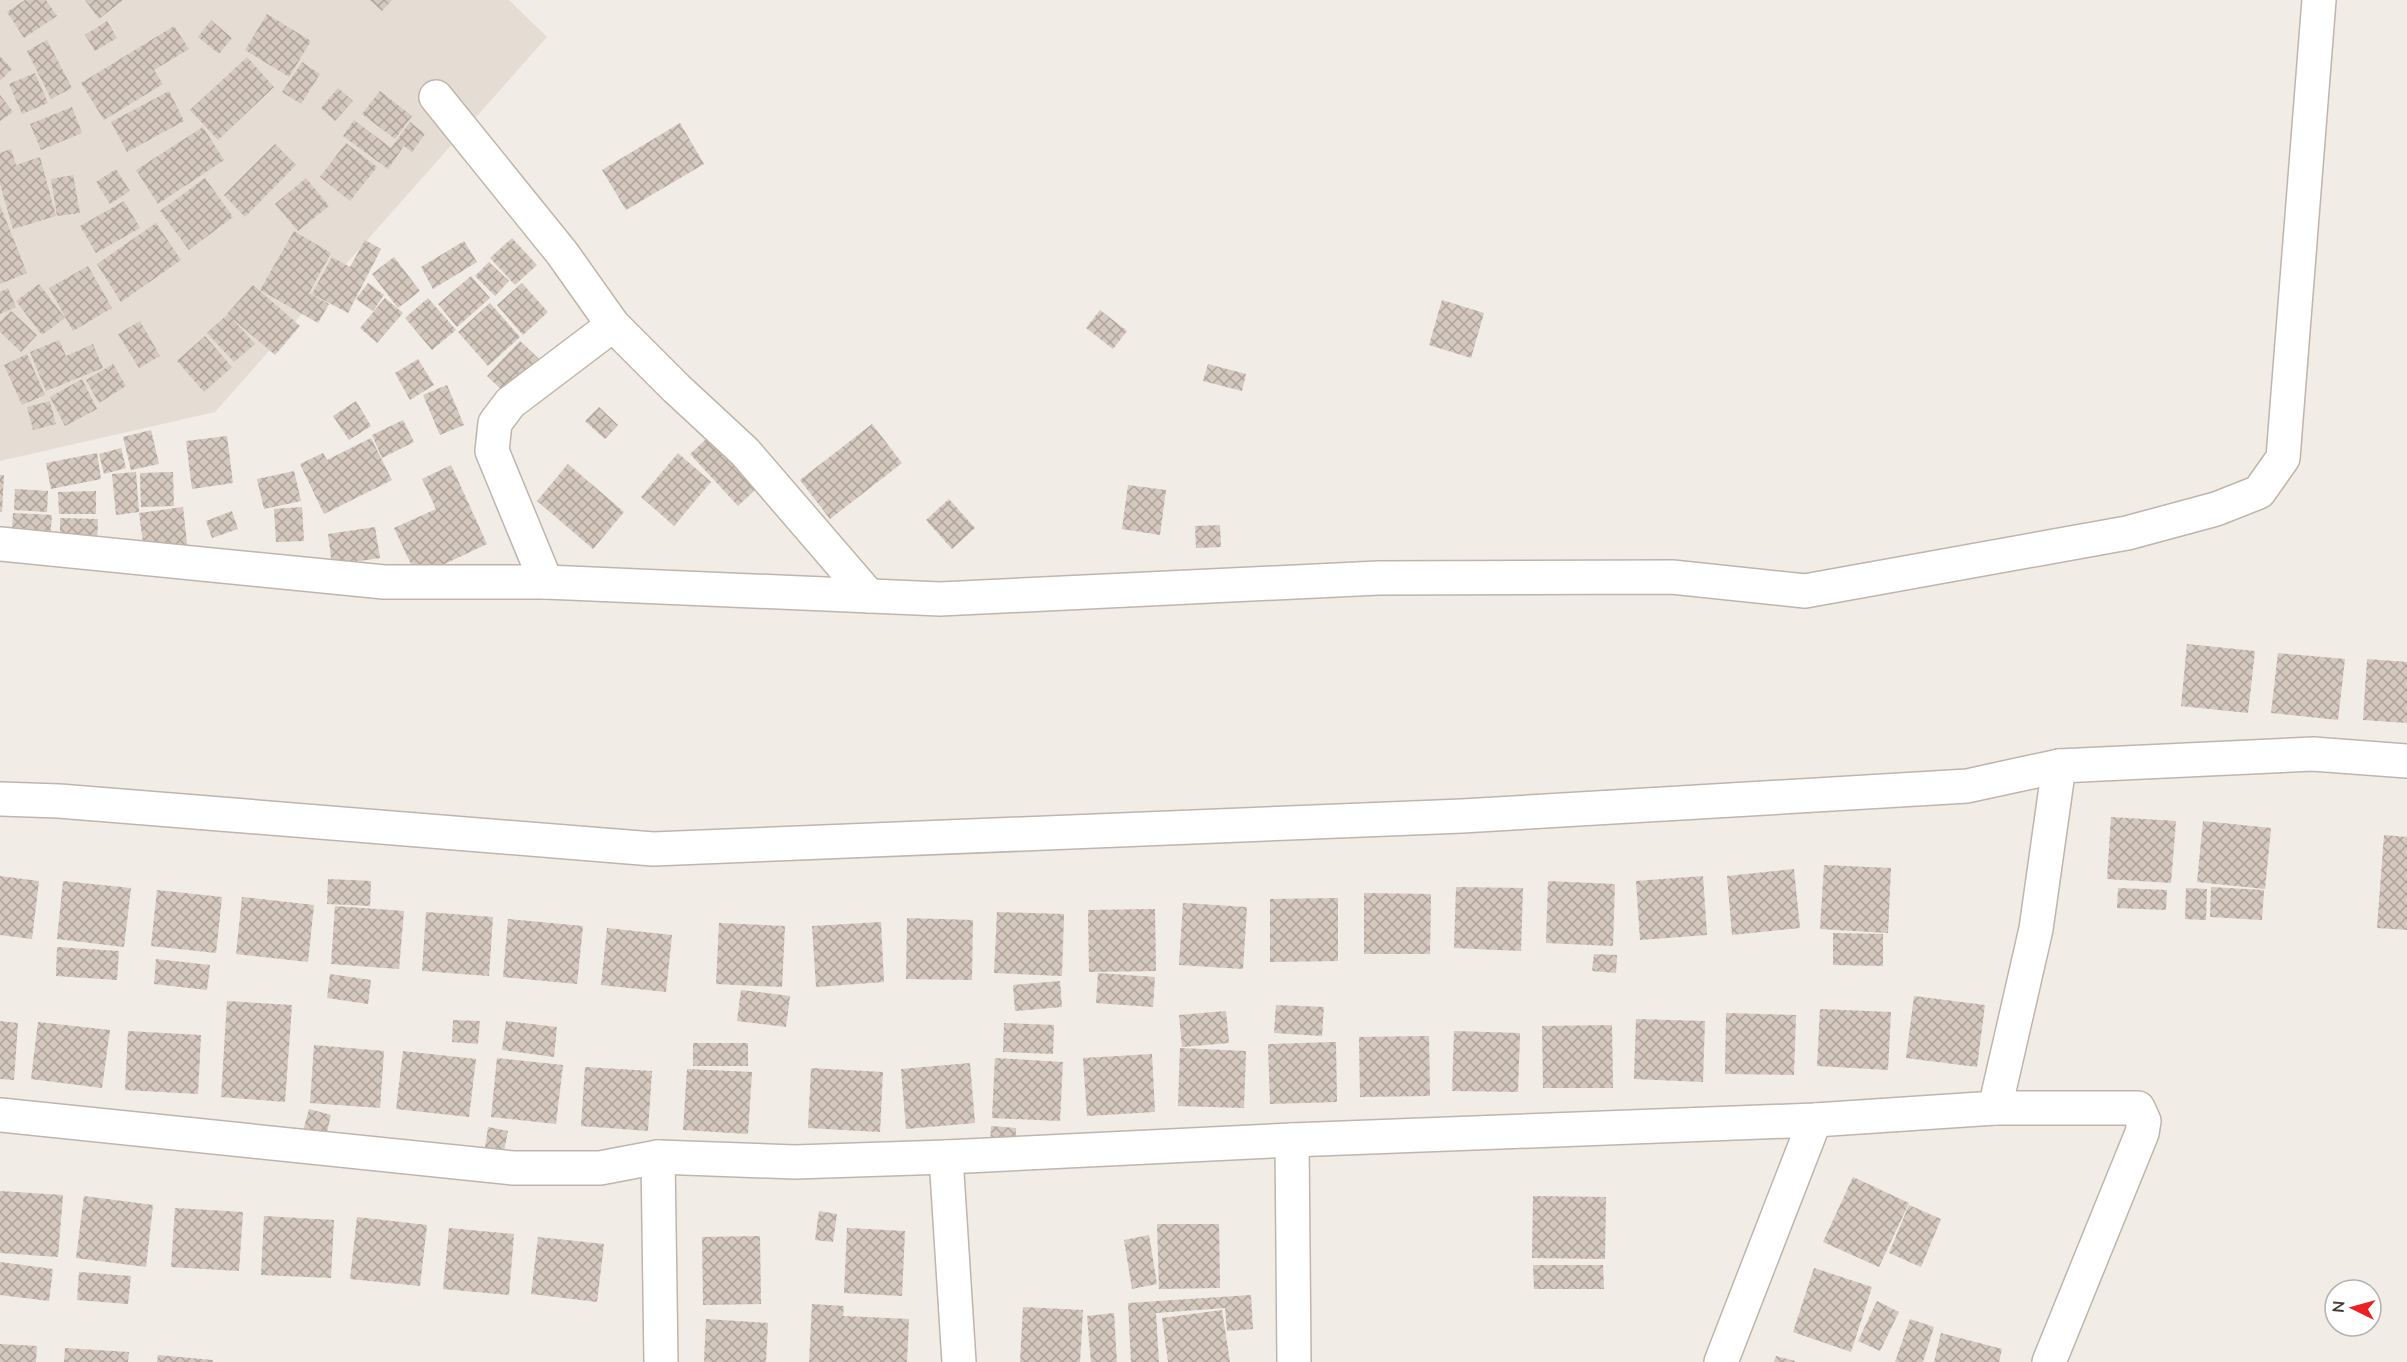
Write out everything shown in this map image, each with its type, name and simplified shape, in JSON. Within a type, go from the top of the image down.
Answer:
[{"type":"street","points":[[0,544],[212,567],[384,582],[546,582],[940,599],[1378,578],[1672,577],[1805,591],[2127,533],[2216,509],[2259,492],[2283,458],[2319,0]]},
{"type":"street","points":[[436,97],[562,253],[613,324],[676,388],[745,452],[868,596]]},
{"type":"street","points":[[546,582],[492,451],[495,423],[510,403],[613,324]]},
{"type":"street","points":[[0,799],[70,802],[652,849],[1485,815],[1967,786],[2059,766],[2313,754],[2407,761]]},
{"type":"street","points":[[1995,1108],[2036,929],[2059,766]]},
{"type":"street","points":[[0,1115],[513,1168],[600,1168],[658,1158],[795,1162],[946,1157],[1292,1140],[1815,1120],[1995,1108],[2138,1108],[2144,1121],[2142,1133],[2049,1362]]},
{"type":"street","points":[[1721,1362],[1815,1120]]},
{"type":"street","points":[[1292,1140],[1294,1362]]},
{"type":"street","points":[[946,1157],[959,1362]]},
{"type":"street","points":[[658,1158],[661,1362]]},
{"type":"shaded area","points":[[0,0],[509,0],[547,37],[215,412],[0,461]]},
{"type":"building","points":[[25,0],[46,0],[57,16],[24,38],[7,12]]},
{"type":"building","points":[[85,0],[123,0],[99,19]]},
{"type":"building","points":[[370,0],[392,0],[382,11]]},
{"type":"building","points":[[267,14],[311,41],[289,77],[245,50]]},
{"type":"building","points":[[211,20],[232,38],[219,54],[198,37]]},
{"type":"building","points":[[107,21],[117,38],[95,51],[85,35]]},
{"type":"building","points":[[174,26],[189,49],[154,70],[163,84],[104,120],[81,83]]},
{"type":"building","points":[[47,40],[72,88],[51,99],[27,51]]},
{"type":"building","points":[[0,56],[12,69],[0,81]]},
{"type":"building","points":[[247,57],[274,87],[218,140],[190,110]]},
{"type":"building","points":[[302,62],[320,74],[301,104],[282,92]]},
{"type":"building","points":[[35,73],[48,103],[22,114],[9,84]]},
{"type":"building","points":[[338,88],[353,101],[335,121],[321,108]]},
{"type":"building","points":[[169,91],[184,121],[127,152],[111,122]]},
{"type":"building","points":[[380,91],[412,116],[395,139],[362,114]]},
{"type":"building","points":[[0,95],[13,112],[0,121]]},
{"type":"building","points":[[72,107],[82,133],[41,150],[30,124]]},
{"type":"building","points":[[354,120],[391,148],[410,122],[425,134],[412,152],[404,146],[388,169],[343,136]]},
{"type":"building","points":[[680,123],[704,164],[626,210],[602,170]]},
{"type":"building","points":[[203,127],[224,160],[158,204],[136,170]]},
{"type":"building","points":[[346,143],[377,167],[350,201],[320,177]]},
{"type":"building","points":[[275,144],[296,165],[245,217],[224,195]]},
{"type":"building","points":[[11,149],[16,165],[40,157],[56,216],[13,229],[0,184],[0,153]]},
{"type":"building","points":[[116,169],[130,191],[110,204],[96,182]]},
{"type":"building","points":[[73,175],[80,213],[57,216],[51,179]]},
{"type":"building","points":[[205,178],[233,217],[189,250],[160,211]]},
{"type":"building","points":[[306,178],[329,206],[298,231],[275,204]]},
{"type":"building","points":[[124,201],[140,228],[96,253],[80,226]]},
{"type":"building","points":[[0,205],[27,273],[0,284]]},
{"type":"building","points":[[156,223],[181,260],[121,302],[97,264]]},
{"type":"building","points":[[294,231],[331,253],[309,293],[329,304],[318,323],[260,290]]},
{"type":"building","points":[[512,238],[537,265],[515,285],[490,258]]},
{"type":"building","points":[[365,240],[381,249],[348,313],[312,294],[332,257],[350,267]]},
{"type":"building","points":[[464,241],[477,262],[433,289],[421,267]]},
{"type":"building","points":[[394,257],[420,291],[398,308],[372,274]]},
{"type":"building","points":[[489,262],[509,281],[495,296],[475,276]]},
{"type":"building","points":[[88,266],[112,308],[73,331],[49,288]]},
{"type":"building","points":[[471,276],[490,298],[457,327],[438,304]]},
{"type":"building","points":[[368,283],[384,295],[373,311],[356,299]]},
{"type":"building","points":[[522,283],[548,312],[523,335],[497,305]]},
{"type":"building","points":[[39,284],[65,318],[42,335],[16,301]]},
{"type":"building","points":[[253,285],[300,326],[275,355],[227,314]]},
{"type":"building","points":[[8,288],[16,307],[0,314],[0,292]]},
{"type":"building","points":[[385,298],[403,313],[377,343],[360,328]]},
{"type":"building","points":[[428,298],[456,330],[432,350],[405,318]]},
{"type":"building","points":[[1442,300],[1484,313],[1471,358],[1429,345]]},
{"type":"building","points":[[490,303],[520,337],[488,366],[458,332]]},
{"type":"building","points":[[1100,310],[1127,331],[1113,349],[1086,328]]},
{"type":"building","points":[[11,311],[37,335],[21,352],[0,332],[0,322]]},
{"type":"building","points":[[228,314],[255,344],[234,362],[207,333]]},
{"type":"building","points":[[140,321],[160,356],[139,368],[118,334]]},
{"type":"building","points":[[205,336],[232,367],[204,392],[177,361]]},
{"type":"building","points":[[59,340],[66,356],[93,344],[103,368],[46,391],[30,352]]},
{"type":"building","points":[[520,341],[539,359],[506,394],[487,376]]},
{"type":"building","points":[[27,354],[45,395],[22,405],[4,365]]},
{"type":"building","points":[[418,359],[434,385],[410,400],[395,373]]},
{"type":"building","points":[[113,364],[126,386],[99,403],[86,380]]},
{"type":"building","points":[[1208,364],[1246,374],[1242,391],[1203,381]]},
{"type":"building","points":[[82,379],[97,409],[65,426],[50,397]]},
{"type":"building","points":[[447,385],[464,425],[440,435],[423,395]]},
{"type":"building","points":[[50,401],[56,424],[33,430],[27,407]]},
{"type":"building","points":[[356,401],[371,426],[349,440],[333,416]]},
{"type":"building","points":[[599,407],[618,425],[605,439],[585,421]]},
{"type":"building","points":[[403,420],[414,442],[382,458],[372,435]]},
{"type":"building","points":[[872,424],[902,463],[830,519],[800,480]]},
{"type":"building","points":[[718,428],[766,480],[738,506],[690,454]]},
{"type":"building","points":[[151,430],[159,464],[131,470],[123,437]]},
{"type":"building","points":[[227,436],[233,483],[192,489],[186,441]]},
{"type":"building","points":[[371,438],[392,480],[324,514],[300,464],[323,453],[327,460]]},
{"type":"building","points":[[121,448],[126,468],[104,474],[99,454]]},
{"type":"building","points":[[97,453],[101,479],[51,489],[46,463]]},
{"type":"building","points":[[678,453],[711,482],[674,526],[641,497]]},
{"type":"building","points":[[568,464],[624,512],[593,549],[537,501]]},
{"type":"building","points":[[451,465],[487,544],[417,577],[394,528],[436,509],[422,479]]},
{"type":"building","points":[[294,471],[301,501],[264,509],[257,479]]},
{"type":"building","points":[[136,472],[139,512],[116,515],[112,474]]},
{"type":"building","points":[[173,472],[174,506],[141,507],[140,473]]},
{"type":"building","points":[[0,475],[4,475],[2,512],[0,512]]},
{"type":"building","points":[[1128,485],[1166,490],[1160,535],[1122,529]]},
{"type":"building","points":[[15,489],[48,491],[47,512],[14,510]]},
{"type":"building","points":[[96,491],[96,514],[59,514],[58,492]]},
{"type":"building","points":[[949,499],[975,528],[952,549],[926,520]]},
{"type":"building","points":[[183,507],[188,552],[145,558],[139,513]]},
{"type":"building","points":[[302,507],[304,541],[276,542],[274,509]]},
{"type":"building","points":[[232,511],[238,529],[212,538],[206,521]]},
{"type":"building","points":[[13,513],[52,515],[49,547],[11,545]]},
{"type":"building","points":[[60,518],[98,519],[97,547],[60,546]]},
{"type":"building","points":[[1220,525],[1221,547],[1196,548],[1195,526]]},
{"type":"building","points":[[375,527],[380,558],[332,565],[328,534]]},
{"type":"building","points":[[2187,644],[2255,651],[2248,713],[2181,706]]},
{"type":"building","points":[[2278,653],[2345,659],[2338,720],[2271,713]]},
{"type":"building","points":[[2367,659],[2407,662],[2407,723],[2363,720]]},
{"type":"building","points":[[2111,817],[2176,821],[2171,883],[2107,879]]},
{"type":"building","points":[[2203,821],[2271,828],[2265,889],[2197,882]]},
{"type":"building","points":[[2384,835],[2407,837],[2407,930],[2377,928]]},
{"type":"building","points":[[1824,865],[1891,868],[1888,933],[1820,929]]},
{"type":"building","points":[[1794,869],[1800,928],[1732,935],[1727,876]]},
{"type":"building","points":[[0,876],[39,881],[32,939],[0,935]]},
{"type":"building","points":[[1703,876],[1707,935],[1640,940],[1636,881]]},
{"type":"building","points":[[328,879],[371,881],[370,906],[327,904]]},
{"type":"building","points":[[63,881],[131,888],[124,947],[57,939]]},
{"type":"building","points":[[1548,881],[1615,884],[1613,946],[1546,943]]},
{"type":"building","points":[[1456,887],[1523,888],[1521,951],[1454,948]]},
{"type":"building","points":[[2211,887],[2264,890],[2262,920],[2210,917]]},
{"type":"building","points":[[2118,888],[2167,890],[2166,910],[2117,908]]},
{"type":"building","points":[[2186,888],[2207,889],[2206,920],[2185,919]]},
{"type":"building","points":[[157,890],[222,897],[216,953],[151,946]]},
{"type":"building","points":[[1364,893],[1431,894],[1430,954],[1364,954]]},
{"type":"building","points":[[242,897],[314,905],[308,962],[236,954]]},
{"type":"building","points":[[1338,898],[1338,961],[1270,962],[1270,899]]},
{"type":"building","points":[[1183,903],[1247,907],[1243,969],[1179,965]]},
{"type":"building","points":[[335,906],[404,911],[399,969],[331,964]]},
{"type":"building","points":[[1155,909],[1156,971],[1089,972],[1088,910]]},
{"type":"building","points":[[426,912],[493,917],[489,976],[422,971]]},
{"type":"building","points":[[997,912],[1064,914],[1062,976],[994,973]]},
{"type":"building","points":[[907,918],[973,920],[972,980],[906,979]]},
{"type":"building","points":[[508,919],[583,926],[577,984],[503,977]]},
{"type":"building","points":[[881,922],[884,982],[816,987],[812,926]]},
{"type":"building","points":[[719,923],[785,926],[782,987],[716,984]]},
{"type":"building","points":[[607,928],[672,935],[666,992],[601,985]]},
{"type":"building","points":[[1833,933],[1883,934],[1883,966],[1833,965]]},
{"type":"building","points":[[57,947],[119,951],[117,980],[56,976]]},
{"type":"building","points":[[1594,954],[1617,955],[1616,973],[1592,971]]},
{"type":"building","points":[[156,959],[210,965],[207,990],[154,984]]},
{"type":"building","points":[[1098,973],[1155,977],[1153,1007],[1096,1003]]},
{"type":"building","points":[[330,974],[371,980],[368,1004],[327,998]]},
{"type":"building","points":[[1060,981],[1062,1007],[1015,1011],[1013,985]]},
{"type":"building","points":[[741,990],[790,996],[786,1027],[737,1021]]},
{"type":"building","points":[[1914,996],[1985,1005],[1977,1067],[1906,1058]]},
{"type":"building","points":[[227,1001],[292,1005],[285,1102],[221,1097]]},
{"type":"building","points":[[1276,1005],[1324,1007],[1322,1036],[1274,1033]]},
{"type":"building","points":[[1820,1009],[1891,1012],[1888,1070],[1817,1066]]},
{"type":"building","points":[[1226,1011],[1229,1043],[1182,1047],[1179,1015]]},
{"type":"building","points":[[1726,1013],[1796,1015],[1794,1075],[1725,1074]]},
{"type":"building","points":[[1636,1019],[1705,1021],[1703,1082],[1634,1079]]},
{"type":"building","points":[[453,1020],[480,1021],[478,1044],[452,1042]]},
{"type":"building","points":[[0,1021],[18,1023],[14,1080],[0,1079]]},
{"type":"building","points":[[506,1021],[557,1027],[554,1057],[502,1050]]},
{"type":"building","points":[[38,1022],[110,1030],[102,1088],[31,1079]]},
{"type":"building","points":[[1004,1023],[1054,1025],[1053,1054],[1003,1052]]},
{"type":"building","points":[[1612,1025],[1613,1088],[1543,1088],[1542,1026]]},
{"type":"building","points":[[128,1031],[201,1035],[198,1094],[125,1090]]},
{"type":"building","points":[[1454,1031],[1520,1033],[1518,1092],[1452,1091]]},
{"type":"building","points":[[1429,1036],[1430,1096],[1360,1097],[1359,1037]]},
{"type":"building","points":[[1336,1042],[1337,1102],[1270,1104],[1268,1044]]},
{"type":"building","points":[[693,1043],[748,1043],[748,1066],[693,1066]]},
{"type":"building","points":[[314,1045],[384,1051],[380,1108],[310,1103]]},
{"type":"building","points":[[1180,1048],[1246,1051],[1244,1108],[1178,1106]]},
{"type":"building","points":[[403,1051],[476,1059],[469,1117],[396,1109]]},
{"type":"building","points":[[1152,1054],[1155,1112],[1087,1116],[1083,1058]]},
{"type":"building","points":[[497,1058],[563,1065],[556,1124],[491,1117]]},
{"type":"building","points":[[995,1058],[1063,1062],[1060,1121],[992,1118]]},
{"type":"building","points":[[970,1063],[975,1123],[906,1129],[901,1069]]},
{"type":"building","points":[[585,1067],[652,1071],[648,1131],[581,1126]]},
{"type":"building","points":[[811,1068],[883,1072],[880,1132],[808,1128]]},
{"type":"building","points":[[687,1069],[752,1072],[748,1134],[683,1130]]},
{"type":"building","points":[[309,1109],[331,1115],[326,1136],[303,1131]]},
{"type":"building","points":[[991,1126],[1016,1128],[1015,1152],[990,1150]]},
{"type":"building","points":[[488,1127],[508,1131],[504,1151],[485,1148]]},
{"type":"building","points":[[1853,1177],[1909,1203],[1879,1267],[1823,1242]]},
{"type":"building","points":[[0,1191],[63,1195],[58,1257],[0,1253]]},
{"type":"building","points":[[84,1196],[153,1205],[146,1267],[76,1258]]},
{"type":"building","points":[[1533,1196],[1606,1197],[1605,1259],[1532,1258]]},
{"type":"building","points":[[1909,1205],[1941,1219],[1921,1267],[1889,1253]]},
{"type":"building","points":[[175,1208],[243,1212],[239,1271],[171,1267]]},
{"type":"building","points":[[819,1211],[837,1214],[833,1242],[815,1240]]},
{"type":"building","points":[[264,1216],[334,1220],[331,1278],[261,1275]]},
{"type":"building","points":[[357,1217],[427,1225],[420,1286],[350,1279]]},
{"type":"building","points":[[1157,1224],[1219,1224],[1220,1288],[1159,1289]]},
{"type":"building","points":[[449,1228],[514,1234],[509,1295],[443,1289]]},
{"type":"building","points":[[847,1228],[905,1231],[902,1296],[844,1293]]},
{"type":"building","points":[[1149,1235],[1157,1284],[1132,1289],[1124,1240]]},
{"type":"building","points":[[760,1236],[761,1304],[703,1305],[702,1237]]},
{"type":"building","points":[[538,1237],[604,1244],[597,1302],[531,1294]]},
{"type":"building","points":[[0,1262],[53,1269],[49,1301],[0,1295]]},
{"type":"building","points":[[1533,1265],[1603,1265],[1604,1289],[1534,1289]]},
{"type":"building","points":[[1814,1268],[1872,1287],[1851,1352],[1793,1332]]},
{"type":"building","points":[[79,1272],[131,1276],[128,1304],[77,1300]]},
{"type":"building","points":[[1251,1295],[1253,1329],[1227,1331],[1225,1308],[1156,1313],[1159,1362],[1131,1362],[1128,1303]]},
{"type":"building","points":[[1877,1301],[1899,1312],[1880,1351],[1858,1341]]},
{"type":"building","points":[[812,1304],[844,1306],[843,1316],[909,1319],[907,1362],[809,1362]]},
{"type":"building","points":[[1023,1307],[1083,1310],[1080,1362],[1020,1362]]},
{"type":"building","points":[[1222,1310],[1230,1362],[1168,1362],[1162,1318]]},
{"type":"building","points":[[1114,1313],[1117,1362],[1091,1362],[1087,1316]]},
{"type":"building","points":[[706,1319],[768,1323],[766,1362],[704,1362]]},
{"type":"building","points":[[1910,1319],[1934,1327],[1923,1362],[1895,1362]]},
{"type":"building","points":[[1941,1333],[2002,1349],[1999,1362],[1934,1362]]},
{"type":"building","points":[[0,1344],[37,1346],[36,1362],[0,1362]]},
{"type":"building","points":[[65,1348],[129,1352],[128,1362],[64,1362]]},
{"type":"building","points":[[158,1355],[213,1360],[213,1362],[157,1362]]},
{"type":"building","points":[[1776,1356],[1795,1361],[1795,1362],[1774,1362]]}]
